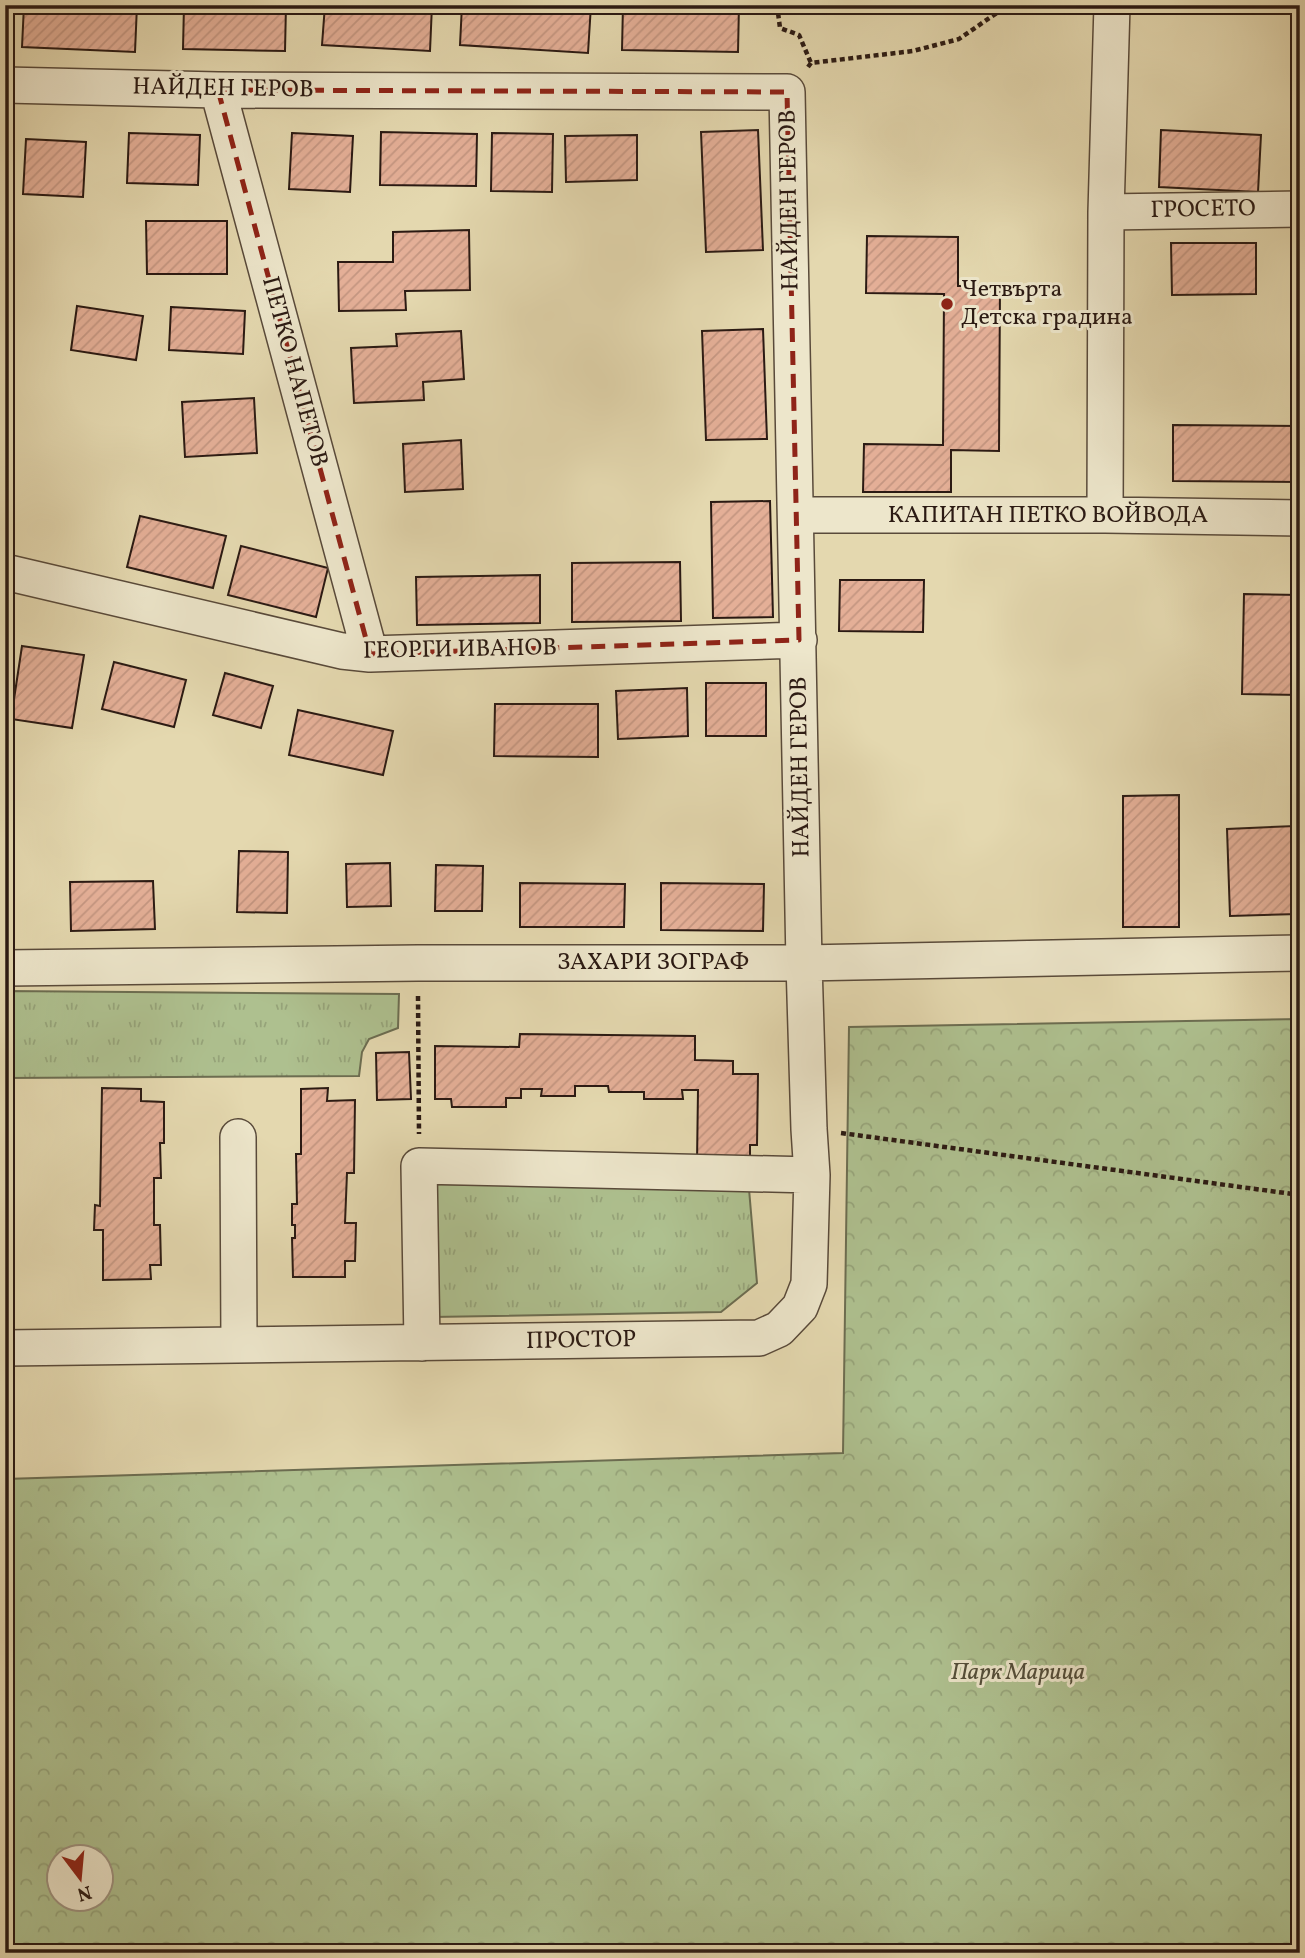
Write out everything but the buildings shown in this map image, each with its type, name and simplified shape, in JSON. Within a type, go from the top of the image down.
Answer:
[{"type":"street","points":[[1105,515],[1106,212],[1112,5]]},
{"type":"street","name":"НАЙДЕН ГЕРОВ","points":[[5,85],[218,90],[788,92],[804,963]]},
{"type":"street","name":"ПЕТКО НАПЕТОВ","points":[[218,90],[370,654]]},
{"type":"street","name":"ГРОСЕТО","points":[[1106,212],[1300,209]]},
{"type":"street","name":"КАПИТАН ПЕТКО ВОЙВОДА","points":[[796,515],[1300,518]]},
{"type":"street","name":"ГЕОРГИ ИВАНОВ","points":[[5,572],[342,651],[370,654],[799,640]]},
{"type":"street","name":"ЗАХАРИ ЗОГРАФ","points":[[5,968],[418,963],[804,963],[1300,953]]},
{"type":"street","name":"ПРОСТОР","points":[[5,1348],[759,1338],[779,1329],[800,1307],[809,1284],[812,1175],[808,1129],[804,963]]},
{"type":"street","points":[[238,1137],[239,1345]]},
{"type":"street","points":[[422,1343],[419,1166],[812,1175]]},
{"type":"path","points":[[778,5],[780,28],[799,35],[811,63]]},
{"type":"path","points":[[788,92],[811,63],[913,51],[959,39],[1001,10],[1049,5]]},
{"type":"path","points":[[418,963],[419,1166]]},
{"type":"path","points":[[808,1129],[1300,1195]]},
{"type":"highlighted area","points":[[218,90],[787,92],[799,640],[370,654]]},
{"type":"green space","points":[[5,991],[399,994],[398,1028],[369,1039],[362,1052],[359,1076],[5,1078]]},
{"type":"green space","name":"Парк Марица","points":[[1300,1019],[1300,1953],[5,1953],[5,1479],[843,1453],[849,1027]]},
{"type":"green space","points":[[434,1184],[749,1189],[757,1283],[721,1312],[432,1317]]},
{"type":"place","name":"Четвърта Детска градина","points":[[947,304]]}]
